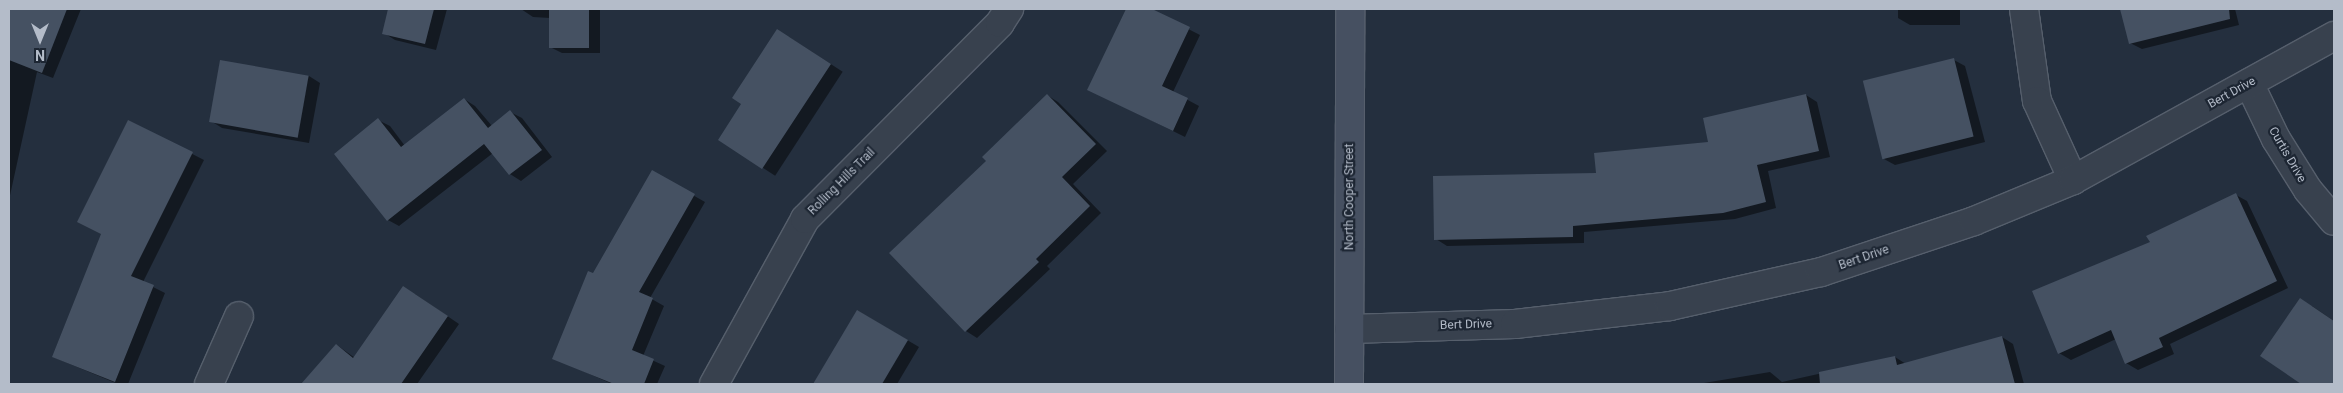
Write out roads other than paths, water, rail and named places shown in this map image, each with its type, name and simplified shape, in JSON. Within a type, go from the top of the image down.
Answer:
[{"type":"main road","name":"North Cooper Street","points":[[1349,384],[1350,9]]},
{"type":"street","name":"Rolling Hills Trail","points":[[714,384],[805,219],[1000,23],[1009,9]]},
{"type":"street","points":[[2024,9],[2037,101],[2074,180]]},
{"type":"street","name":"Bert Drive","points":[[1349,329],[1516,324],[1670,306],[1821,272],[1974,221],[2074,180],[2334,36]]},
{"type":"street","name":"Curtis Drive","points":[[2249,83],[2276,139],[2308,190],[2334,222]]},
{"type":"street","points":[[209,384],[239,316]]}]
